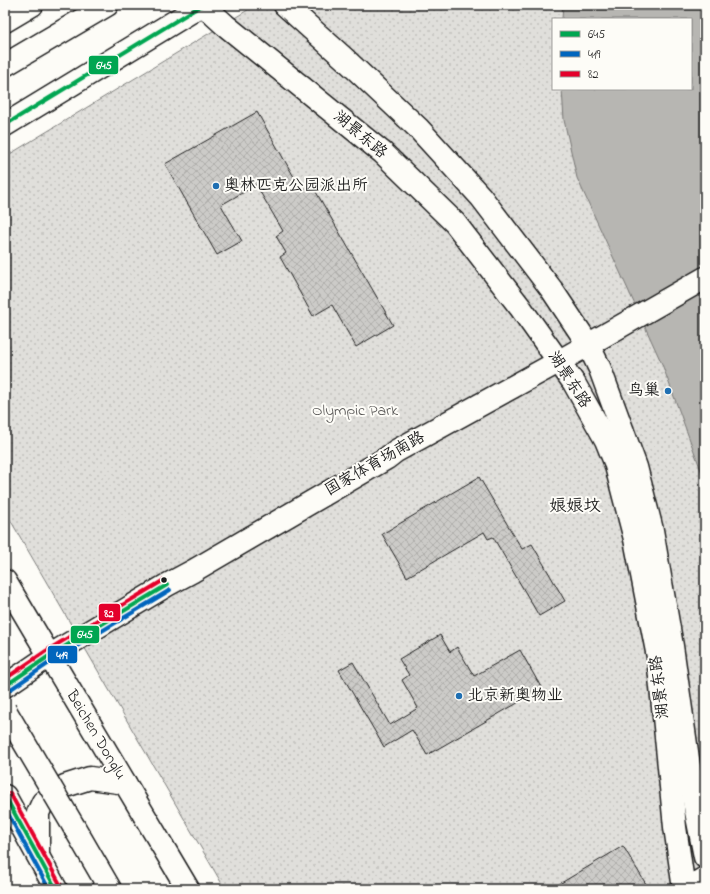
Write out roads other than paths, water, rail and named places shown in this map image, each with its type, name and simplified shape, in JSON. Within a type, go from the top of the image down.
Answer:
[{"type":"main road","points":[[5,21],[32,5]]},
{"type":"main road","points":[[5,65],[107,5]]},
{"type":"main road","points":[[5,125],[202,5]]},
{"type":"main road","name":"湖景东路","points":[[202,5],[224,25],[383,153],[455,222],[520,307],[574,383],[606,440],[615,462],[635,539],[658,656],[675,827],[684,889]]},
{"type":"main road","name":"湖景东路","points":[[285,5],[418,128],[481,197],[552,290],[588,344],[600,369],[636,468],[652,530],[672,646],[694,801],[705,857]]},
{"type":"main road","name":"国家体育场南路","points":[[5,686],[49,656],[167,585],[387,458],[396,451],[558,362],[705,278]]},
{"type":"main road","name":"Beichen Donglu","points":[[5,581],[188,889]]},
{"type":"main road","points":[[5,710],[110,889]]},
{"type":"main road","points":[[38,855],[38,813],[43,802],[65,786],[90,778],[125,783]]},
{"type":"main road","points":[[5,796],[56,889]]},
{"type":"main road","points":[[687,889],[705,878]]},
{"type":"place","name":"奥林匹克公园派出所","points":[[216,186]]},
{"type":"place","name":"鸟巢","points":[[668,391]]},
{"type":"place","name":"北京新奥物业","points":[[459,696]]},
{"type":"district","name":"娘娘坟","points":[[575,506]]},
{"type":"park label","name":"Olympic Park","points":[[355,411]]}]
